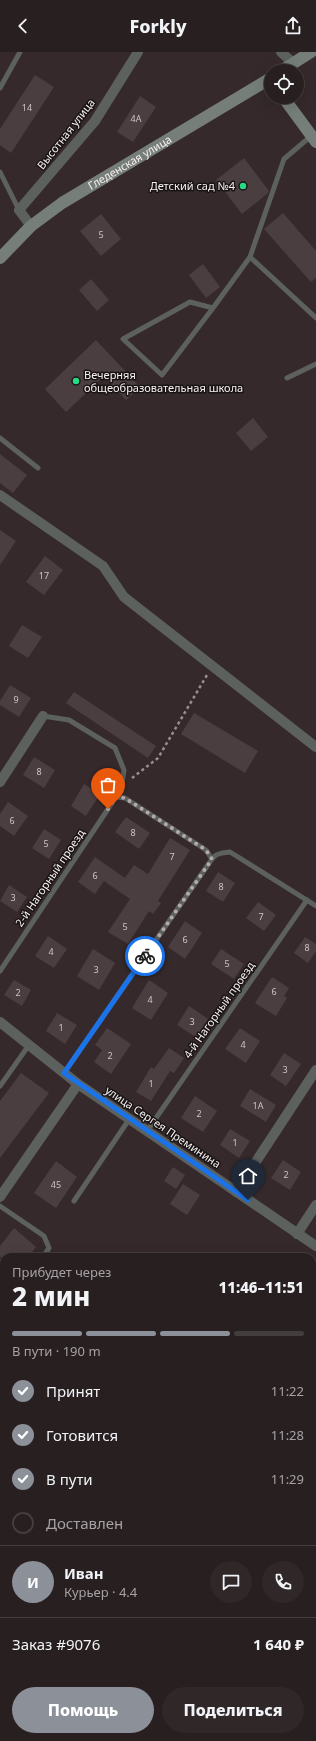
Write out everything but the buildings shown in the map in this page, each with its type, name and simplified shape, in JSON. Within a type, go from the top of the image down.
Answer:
[{"type":"main road","points":[[293,63],[311,52]]},
{"type":"main road","name":"Гледенская улица","points":[[0,258],[31,226],[62,203],[264,83]]},
{"type":"main road","points":[[288,104],[314,139]]},
{"type":"street","name":"Высотная улица","points":[[19,210],[95,120],[138,52]]},
{"type":"street","points":[[281,52],[293,63]]},
{"type":"street","points":[[19,210],[31,226]]},
{"type":"street","points":[[0,495],[103,566],[124,597],[316,747]]},
{"type":"street","points":[[0,782],[43,716]]},
{"type":"street","name":"улица Сергея Преминина","points":[[0,1022],[78,1084],[316,1246]]},
{"type":"street","points":[[236,1192],[316,1070]]},
{"type":"street","points":[[0,1197],[78,1084]]},
{"type":"street","points":[[297,1234],[316,1205]]},
{"type":"lane","points":[[0,88],[20,52]]},
{"type":"lane","points":[[212,308],[190,302],[123,339],[162,375],[212,308],[250,257],[284,159],[314,139]]},
{"type":"lane","points":[[0,172],[19,210]]},
{"type":"lane","points":[[250,257],[316,318]]},
{"type":"lane","points":[[286,378],[316,364]]},
{"type":"lane","points":[[0,438],[38,468]]},
{"type":"lane","points":[[43,716],[69,720],[115,748],[124,770],[122,785]]},
{"type":"lane","name":"2-й Нагорный проезд","points":[[0,971],[116,797],[122,785]]},
{"type":"lane","points":[[116,797],[125,798],[206,850],[212,859]]},
{"type":"lane","points":[[64,1073],[212,859],[222,852],[230,852],[316,906]]},
{"type":"lane","name":"4-й Нагорный проезд","points":[[147,1131],[307,900]]},
{"type":"lane","points":[[0,1086],[29,1045]]},
{"type":"lane","points":[[74,1201],[130,1118]]},
{"type":"lane","points":[[0,1206],[44,1236],[49,1248],[46,1253]]},
{"type":"path","points":[[122,785],[158,758],[212,666]]},
{"type":"way so far","points":[[108,809],[116,797],[125,798],[206,850],[212,859],[145,956]]},
{"type":"place","name":"Детский сад №4","points":[[243,186]]},
{"type":"place","name":"Вечерняя общеобразовательная школа","points":[[76,381]]},
{"type":"route","points":[[145,956],[64,1073],[248,1200]]}]
